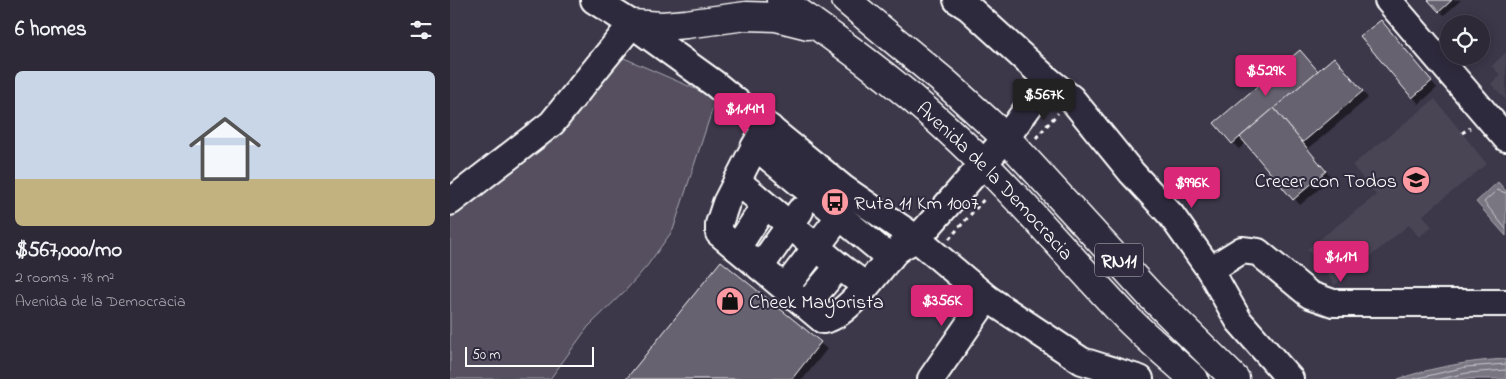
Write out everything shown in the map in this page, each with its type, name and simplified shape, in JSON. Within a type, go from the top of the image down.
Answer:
[{"type":"highway","name":"Avenida de la Democracia","points":[[781,0],[890,81],[946,128],[1129,319],[1194,379]]},
{"type":"highway","name":"Avenida de la Democracia","points":[[846,0],[947,84],[1006,138],[1150,295],[1234,379]]},
{"type":"highway","points":[[632,24],[670,25],[746,16],[776,17],[821,28]]},
{"type":"street","points":[[594,0],[632,24],[715,84],[813,194],[890,258]]},
{"type":"street","points":[[957,0],[968,7],[1048,80],[1071,98],[1132,173],[1171,215],[1210,270],[1239,321],[1290,379]]},
{"type":"street","points":[[1388,0],[1506,138]]},
{"type":"street","points":[[450,202],[552,123],[632,24]]},
{"type":"street","points":[[762,137],[737,181],[719,224],[719,233],[823,320],[831,319],[851,302],[898,249],[917,239],[1006,138],[1048,80]]},
{"type":"street","points":[[762,137],[844,189],[917,239],[987,298],[1082,361],[1140,379]]},
{"type":"street","points":[[737,181],[839,266],[866,286]]},
{"type":"street","points":[[760,267],[813,194]]},
{"type":"street","points":[[737,248],[765,205]]},
{"type":"street","points":[[785,288],[840,216]]},
{"type":"street","points":[[1210,270],[1242,250],[1258,252],[1310,294],[1333,303],[1506,303]]},
{"type":"street","points":[[806,305],[839,266]]},
{"type":"street","points":[[931,379],[987,298]]},
{"type":"path","points":[[1035,139],[1059,112]]},
{"type":"path","points":[[945,244],[988,193]]},
{"type":"shaded area","points":[[1506,52],[1506,100],[1491,84],[1500,75],[1492,66]]},
{"type":"shaded area","points":[[624,58],[716,98],[673,230],[647,266],[626,290],[588,327],[550,379],[450,379],[450,199]]},
{"type":"shaded area","name":"Crecer con Todos","points":[[1435,99],[1487,164],[1423,215],[1432,227],[1419,237],[1409,225],[1335,285],[1307,249],[1376,195],[1352,165]]},
{"type":"water","points":[[1498,182],[1506,191],[1506,236],[1476,202]]},
{"type":"water","points":[[1506,359],[1506,379],[1398,379],[1452,365]]},
{"type":"building","points":[[1428,0],[1452,0],[1439,12]]},
{"type":"building","points":[[1381,20],[1432,81],[1412,98],[1360,36]]},
{"type":"building","points":[[1300,50],[1318,71],[1232,144],[1214,123]]},
{"type":"building","points":[[1334,57],[1363,91],[1302,143],[1274,108]]},
{"type":"building","points":[[1274,108],[1326,171],[1293,200],[1240,137]]},
{"type":"building","name":"Cheek Mayorista","points":[[721,261],[821,342],[792,379],[626,379]]},
{"type":"place","name":"Crecer con Todos","points":[[1416,180]]},
{"type":"place","name":"Ruta 11 Km 1007","points":[[835,202]]},
{"type":"place","name":"Cheek Mayorista","points":[[730,301]]}]
